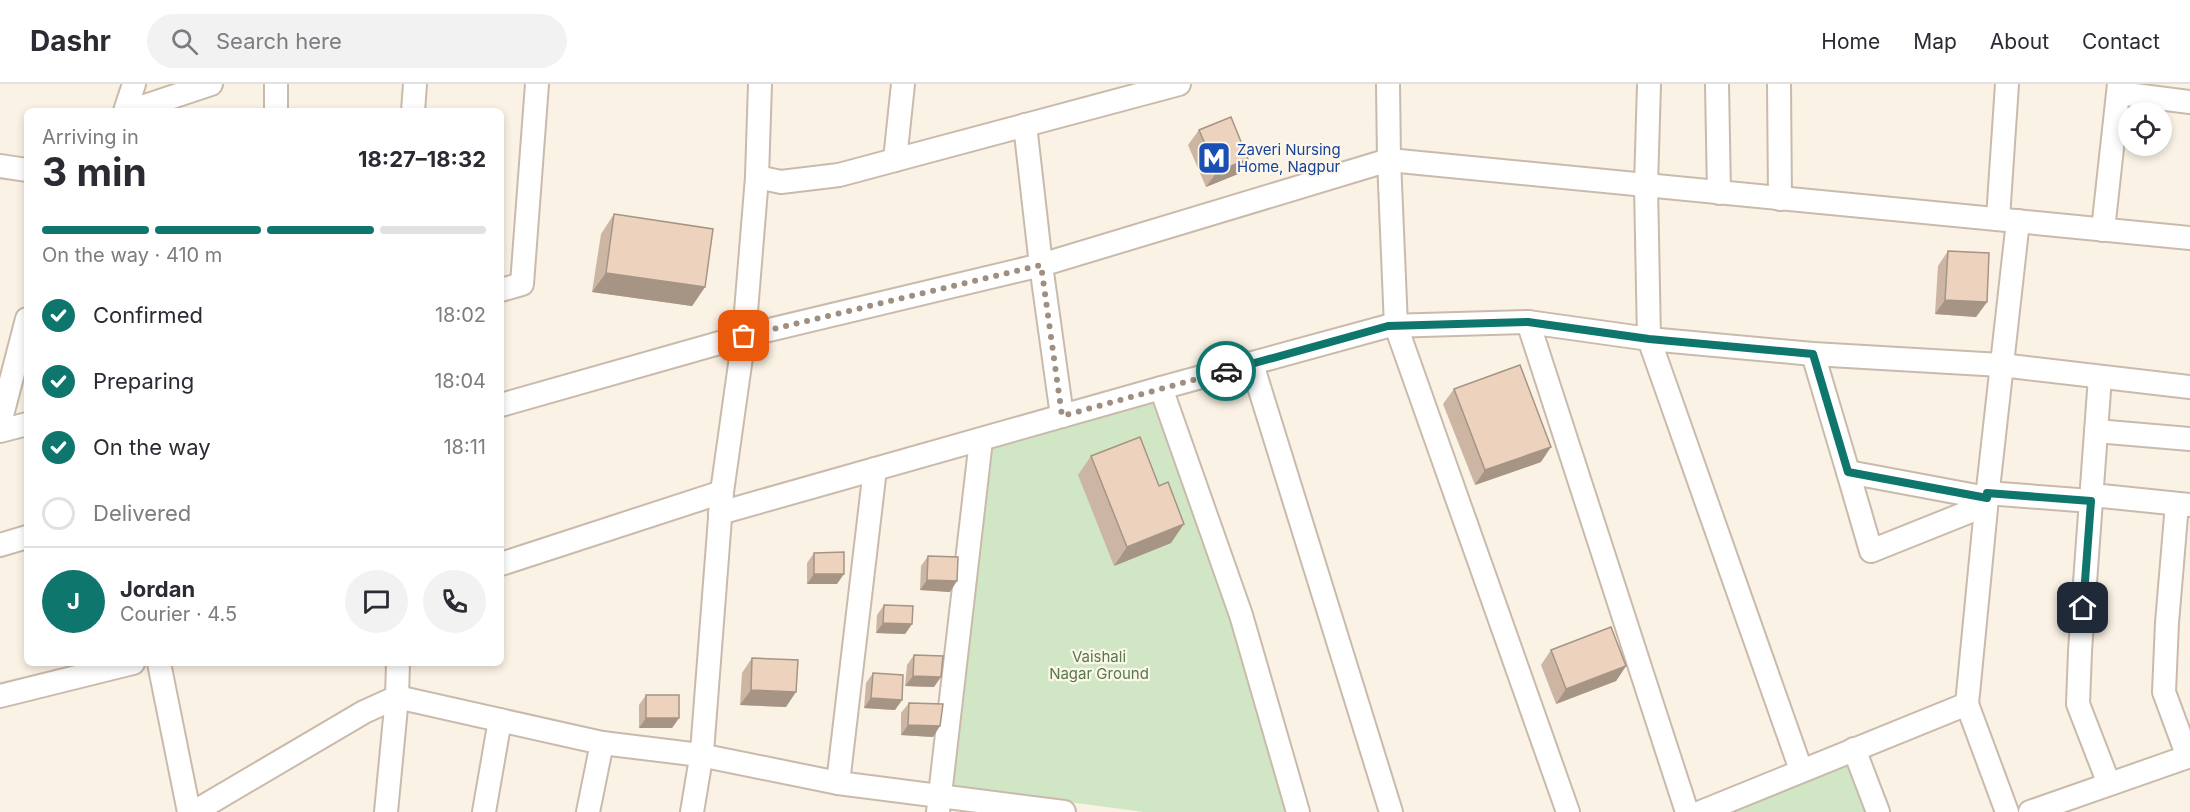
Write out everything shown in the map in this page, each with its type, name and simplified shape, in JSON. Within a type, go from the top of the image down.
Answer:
[{"type":"street","points":[[126,108],[134,84]]},
{"type":"street","points":[[139,108],[211,84]]},
{"type":"street","points":[[276,84],[276,108]]},
{"type":"street","points":[[412,108],[415,84]]},
{"type":"street","points":[[504,289],[522,284],[537,84]]},
{"type":"street","points":[[692,812],[702,752],[721,502],[744,336],[757,177],[759,84]]},
{"type":"street","points":[[896,160],[903,84]]},
{"type":"street","points":[[757,177],[781,182],[839,174],[1179,84]]},
{"type":"street","points":[[1388,84],[1396,326],[1568,812]]},
{"type":"street","points":[[1648,84],[1646,186],[1649,339],[1801,770]]},
{"type":"street","points":[[1717,84],[1719,193]]},
{"type":"street","points":[[1779,84],[1780,199]]},
{"type":"street","points":[[2007,84],[2008,220],[2001,365],[1967,704],[2007,812]]},
{"type":"street","points":[[2103,230],[2119,88],[2190,102]]},
{"type":"street","points":[[1025,125],[1062,416]]},
{"type":"street","points":[[504,404],[744,336],[1041,265],[1389,160],[2190,238]]},
{"type":"street","points":[[0,166],[24,170]]},
{"type":"street","points":[[1528,322],[1687,812]]},
{"type":"street","points":[[504,563],[721,502],[875,469],[1388,326],[1528,322],[1649,339],[1813,354],[2001,365],[2190,387]]},
{"type":"street","points":[[0,423],[24,331]]},
{"type":"street","points":[[1813,354],[1871,551],[1987,499]]},
{"type":"street","points":[[1252,364],[1391,812]]},
{"type":"street","points":[[2100,377],[2078,704],[2109,784]]},
{"type":"street","points":[[1161,388],[1241,615],[1298,812]]},
{"type":"street","points":[[0,431],[24,425]]},
{"type":"street","points":[[2096,431],[2190,439]]},
{"type":"street","points":[[939,804],[981,440]]},
{"type":"street","points":[[838,783],[875,469]]},
{"type":"street","points":[[1848,472],[1987,499],[2091,498],[2184,504],[2167,623],[2164,692],[2189,757],[2030,812]]},
{"type":"street","points":[[0,545],[24,538]]},
{"type":"street","points":[[0,696],[122,666]]},
{"type":"street","points":[[160,666],[189,812]]},
{"type":"street","points":[[386,812],[398,666]]},
{"type":"street","points":[[194,812],[364,712],[397,697],[602,743],[700,754],[939,804],[1064,812]]},
{"type":"street","points":[[1701,812],[1967,704]]},
{"type":"street","points":[[484,812],[500,720]]},
{"type":"street","points":[[588,812],[602,743]]},
{"type":"street","points":[[1854,749],[1878,812]]},
{"type":"green space","name":"Vaishali Nagar Ground","points":[[1159,392],[1292,812],[1144,812],[947,786],[983,441]]},
{"type":"green space","points":[[1853,758],[1871,812],[1714,812]]},
{"type":"building","points":[[1231,117],[1248,159],[1217,172],[1199,130]]},
{"type":"building","points":[[614,214],[713,229],[705,287],[606,273]]},
{"type":"building","points":[[1948,251],[1989,253],[1987,302],[1945,300]]},
{"type":"building","points":[[1520,365],[1551,447],[1485,470],[1454,389]]},
{"type":"building","points":[[1140,437],[1159,486],[1168,482],[1184,524],[1127,547],[1091,456]]},
{"type":"building","points":[[844,552],[844,574],[814,574],[814,553]]},
{"type":"building","points":[[928,556],[958,557],[957,581],[927,580]]},
{"type":"building","points":[[884,605],[913,606],[912,624],[883,623]]},
{"type":"building","points":[[1611,627],[1626,666],[1566,689],[1551,650]]},
{"type":"building","points":[[914,655],[943,656],[941,677],[913,676]]},
{"type":"building","points":[[752,658],[798,660],[796,692],[751,690]]},
{"type":"building","points":[[873,673],[903,675],[902,700],[871,698]]},
{"type":"building","points":[[646,695],[679,695],[679,718],[646,718]]},
{"type":"building","points":[[909,703],[943,704],[940,726],[908,725]]},
{"type":"way so far","points":[[744,336],[1041,265],[1062,416],[1226,371]]},
{"type":"place","name":"Zaveri Nursing Home, Nagpur","points":[[1214,158]]},
{"type":"route","points":[[1226,371],[1388,326],[1528,322],[1649,339],[1813,354],[1848,472],[1987,498],[1987,493],[2091,501],[2083,608]]}]
